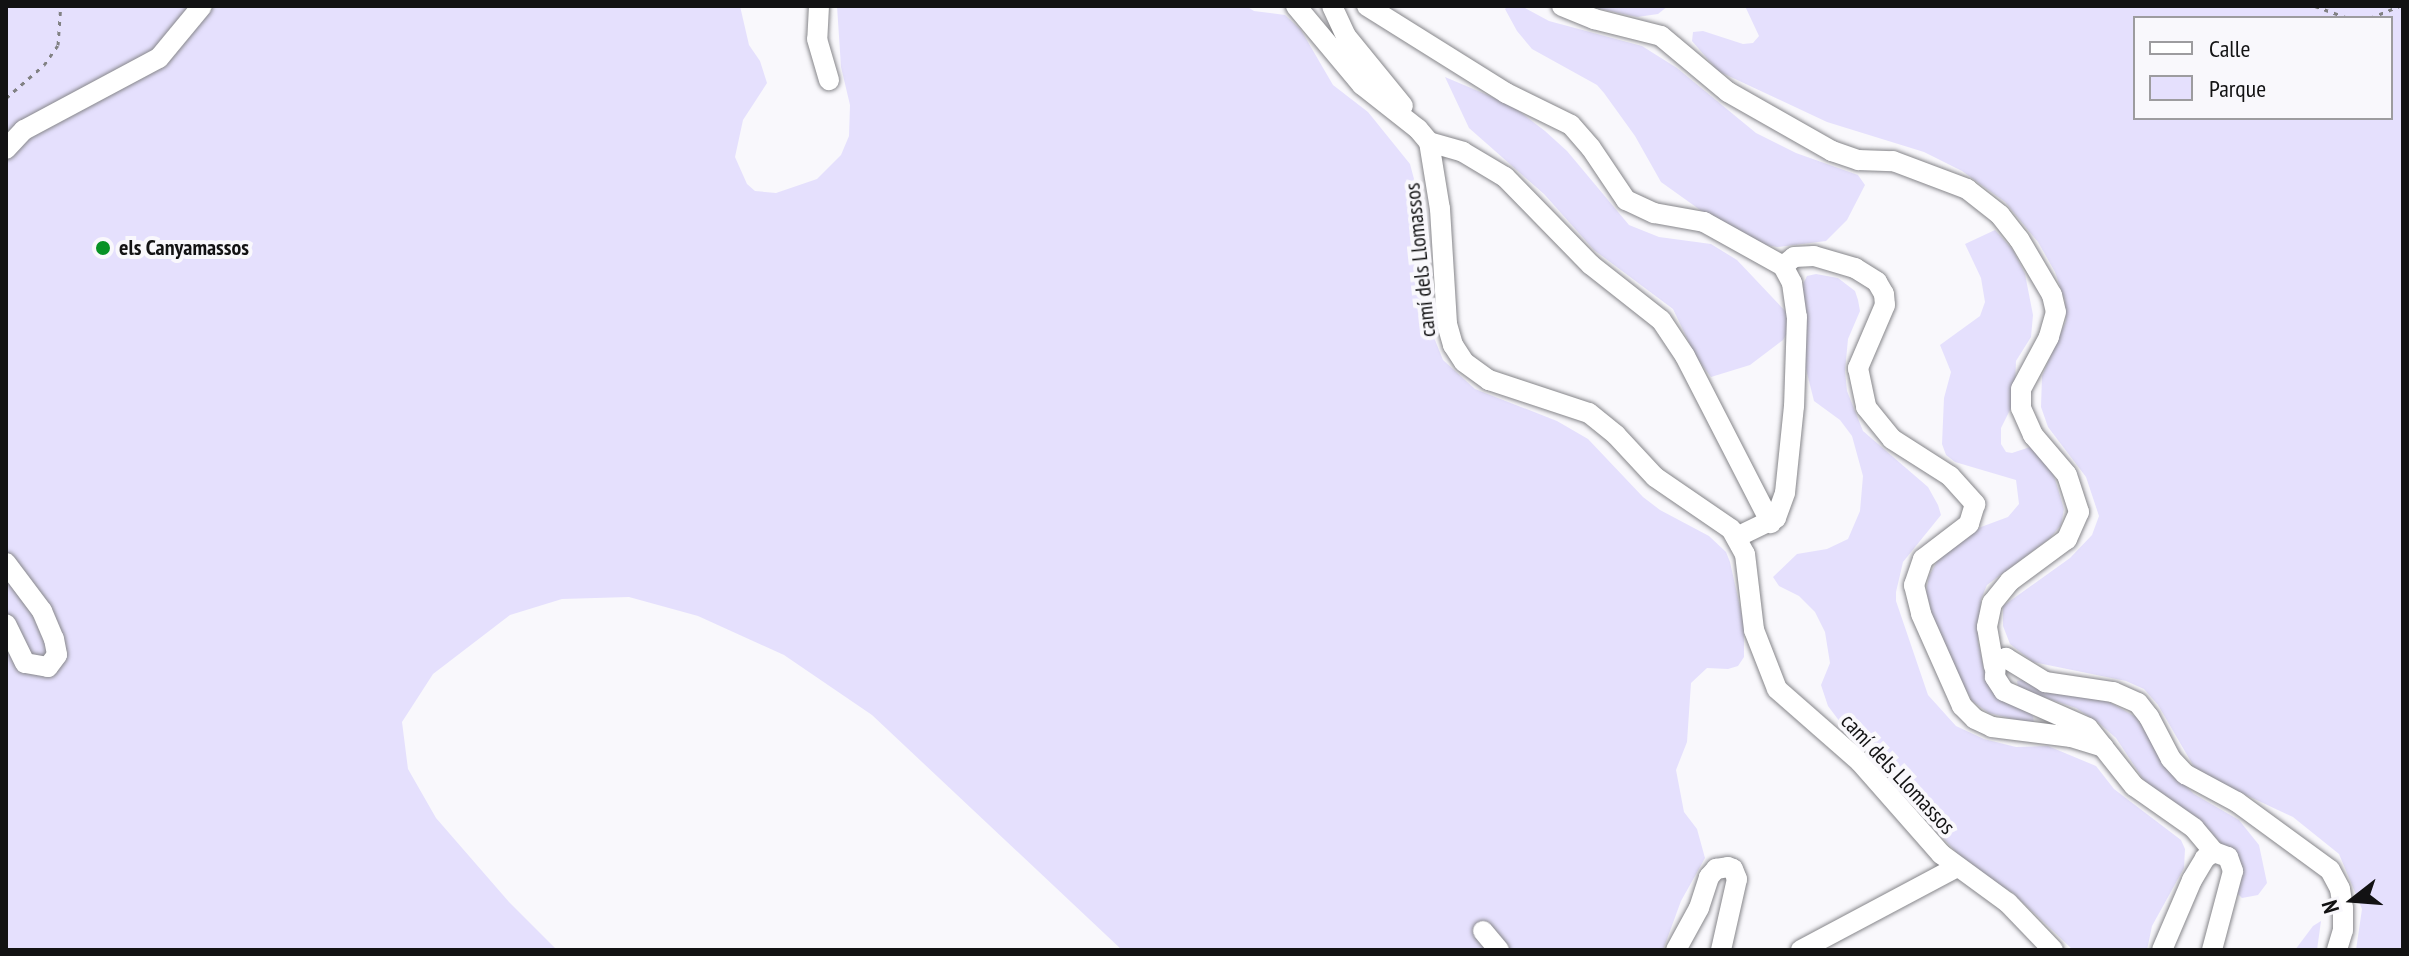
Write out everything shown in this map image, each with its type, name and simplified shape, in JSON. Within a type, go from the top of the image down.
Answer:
[{"type":"street","points":[[6,149],[24,130],[159,58],[202,6]]},
{"type":"street","points":[[819,6],[817,39],[829,80]]},
{"type":"street","points":[[1296,6],[1362,85],[1424,135],[1463,152],[1505,177],[1591,265],[1668,328],[1771,523]]},
{"type":"street","points":[[1332,6],[1346,36],[1424,135]]},
{"type":"street","points":[[1367,6],[1506,93],[1571,125],[1591,148],[1626,200],[1654,213],[1704,222],[1783,266],[1792,283],[1796,303],[1796,381],[1785,493],[1779,514],[1771,523],[1737,537]]},
{"type":"street","points":[[1562,6],[1594,19],[1661,36],[1728,92],[1845,157],[1893,161],[1967,189],[2000,215],[2019,239],[2052,295],[2056,312],[2049,337],[2021,389],[2021,408],[2033,435],[2067,475],[2079,512],[2067,539],[2010,581],[1992,603],[1987,627],[1995,677],[2004,691],[2088,728],[2134,786],[2194,828],[2214,852],[2228,857],[2233,871],[2212,950]]},
{"type":"street","name":"camí dels Llomassos","points":[[1424,135],[1440,209],[1447,324],[1453,345],[1464,362],[1489,380],[1589,413],[1616,435],[1655,477],[1723,523],[1737,537],[1747,562],[1754,630],[1772,681],[1784,696],[1860,762],[1924,838],[1957,867],[2008,903],[2053,950]]},
{"type":"street","points":[[1783,266],[1794,257],[1814,256],[1855,268],[1877,282],[1884,294],[1885,305],[1858,368],[1866,407],[1892,439],[1950,476],[1973,498],[1976,509],[1973,519],[1929,552],[1918,567],[1914,585],[1917,603],[1939,660],[1962,706],[1975,719],[1992,727],[2071,737],[2107,749]]},
{"type":"street","points":[[6,563],[42,611],[54,639],[57,655],[48,667],[25,663],[6,624]]},
{"type":"street","points":[[1994,666],[2006,658],[2053,684],[2113,692],[2138,703],[2171,759],[2185,774],[2237,802],[2330,870],[2340,889],[2343,908],[2337,950]]},
{"type":"street","points":[[2162,950],[2196,873],[2205,858],[2214,852]]},
{"type":"street","points":[[1676,950],[1699,908],[1709,877],[1716,869],[1728,867],[1733,869],[1737,879],[1721,950]]},
{"type":"street","points":[[1801,950],[1957,867]]},
{"type":"street","points":[[1483,931],[1499,950]]},
{"type":"path","points":[[6,98],[44,65],[58,45],[61,6]]},
{"type":"path","points":[[2315,6],[2342,16]]},
{"type":"path","points":[[2375,16],[2399,6]]},
{"type":"green space","points":[[6,6],[740,6],[749,45],[760,61],[767,83],[743,120],[735,157],[747,184],[755,191],[776,193],[817,179],[841,155],[849,136],[850,105],[841,67],[837,6],[1246,6],[1254,11],[1285,15],[1301,30],[1333,85],[1368,112],[1410,164],[1418,194],[1431,330],[1443,360],[1475,389],[1557,421],[1588,439],[1643,497],[1660,510],[1709,536],[1726,552],[1744,625],[1744,657],[1738,666],[1728,669],[1707,668],[1691,683],[1687,742],[1676,770],[1684,812],[1697,829],[1705,858],[1681,901],[1663,950],[1122,950],[872,715],[784,655],[698,616],[629,597],[562,599],[510,615],[433,674],[402,722],[408,769],[436,818],[509,902],[557,950],[6,950]]},
{"type":"green space","points":[[1521,6],[1549,21],[1642,46],[1677,68],[1756,133],[1796,153],[1858,175],[1865,185],[1847,220],[1826,241],[1777,247],[1750,242],[1731,232],[1661,182],[1635,136],[1604,93],[1597,85],[1532,49],[1517,31],[1505,9]]},
{"type":"green space","points":[[1586,6],[1668,6],[1658,14],[1637,17]]},
{"type":"green space","points":[[1745,6],[2403,6],[2403,950],[2356,950],[2362,909],[2339,854],[2293,817],[2197,772],[2158,705],[2144,689],[2126,681],[2033,662],[2010,644],[2003,626],[2003,606],[2070,558],[2092,535],[2099,516],[2086,477],[2048,427],[2041,407],[2042,376],[2066,321],[2065,301],[2055,272],[2038,242],[2005,202],[1962,171],[1924,152],[1827,122],[1718,71],[1692,41],[1693,32],[1703,31],[1743,44],[1753,43],[1759,36]]},
{"type":"green space","points":[[1445,77],[1511,105],[1545,131],[1567,151],[1629,225],[1659,237],[1711,244],[1737,260],[1788,314],[1788,332],[1783,340],[1750,365],[1711,377],[1696,357],[1673,309],[1594,250],[1544,194],[1469,128]]},
{"type":"green space","points":[[1995,230],[2013,250],[2025,274],[2033,315],[2031,337],[2016,361],[2012,406],[2001,428],[2001,444],[2006,452],[2012,453],[2033,446],[2054,476],[2064,509],[2061,525],[2050,538],[1987,585],[1981,599],[1978,642],[1985,673],[2033,716],[2034,724],[1989,713],[1972,701],[1940,642],[1926,592],[1929,576],[1940,556],[1981,527],[2008,517],[2019,504],[2016,480],[1955,462],[1946,455],[1942,444],[1944,398],[1951,372],[1940,345],[1980,316],[1985,302],[1981,278],[1965,244]]},
{"type":"green space","points":[[1816,274],[1838,278],[1855,291],[1858,300],[1860,311],[1848,339],[1845,371],[1847,391],[1863,431],[1928,487],[1941,515],[1903,562],[1896,592],[1896,601],[1928,695],[1956,726],[1984,739],[2016,747],[2048,746],[2096,766],[2114,789],[2181,840],[2185,849],[2184,868],[2152,926],[2147,950],[2073,950],[2012,892],[1972,870],[1928,821],[1906,785],[1849,734],[1828,706],[1821,685],[1830,663],[1825,632],[1815,612],[1799,596],[1779,586],[1773,577],[1797,554],[1827,549],[1848,539],[1860,511],[1863,476],[1852,436],[1840,420],[1814,401],[1804,361],[1802,286],[1807,276]]},
{"type":"green space","points":[[2017,681],[2109,702],[2136,717],[2175,776],[2194,794],[2239,820],[2259,845],[2267,883],[2258,895],[2242,898],[2237,893],[2243,874],[2236,859],[2196,817],[2151,791],[2116,738],[2076,708],[2018,686]]},
{"type":"green space","points":[[2321,921],[2317,950],[2295,950],[2313,926]]},
{"type":"place","name":"els Canyamassos","points":[[103,248]]}]
